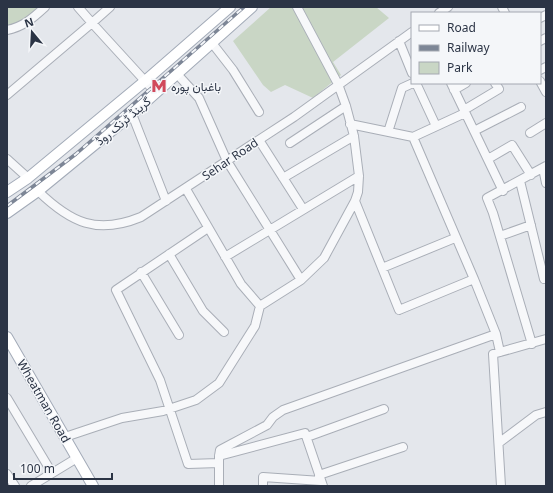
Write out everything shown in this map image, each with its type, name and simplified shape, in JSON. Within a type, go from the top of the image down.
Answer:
[{"type":"main road","name":"گرینڈ ٹرنک روڈ","points":[[7,192],[28,178],[230,7]]},
{"type":"main road","name":"گرینڈ ٹرنک روڈ","points":[[7,213],[38,192],[132,114],[252,7]]},
{"type":"main road","name":"Wheatman Road","points":[[7,337],[65,436],[92,486]]},
{"type":"street","points":[[7,30],[16,29],[25,24],[45,7]]},
{"type":"street","points":[[78,7],[156,93]]},
{"type":"street","points":[[7,95],[110,7]]},
{"type":"street","points":[[65,436],[122,418],[170,409],[196,400],[219,383],[255,326],[260,306],[301,280],[324,258],[355,200],[358,192],[359,176],[354,136],[338,84],[297,7]]},
{"type":"street","name":"Sehar Road","points":[[38,192],[76,221],[103,226],[122,225],[141,217],[259,140],[411,33]]},
{"type":"street","points":[[399,41],[411,71]]},
{"type":"street","points":[[212,43],[234,70],[259,112]]},
{"type":"street","points":[[177,74],[199,98],[227,161],[301,280]]},
{"type":"street","points":[[541,83],[546,92]]},
{"type":"street","points":[[388,132],[402,88],[411,84]]},
{"type":"street","points":[[416,84],[436,126]]},
{"type":"street","points":[[350,124],[413,137],[465,111],[499,89],[496,84]]},
{"type":"street","points":[[452,86],[503,191]]},
{"type":"street","points":[[290,143],[346,106]]},
{"type":"street","points":[[474,131],[521,107]]},
{"type":"street","points":[[132,114],[166,201]]},
{"type":"street","points":[[530,133],[546,123]]},
{"type":"street","points":[[283,178],[354,136]]},
{"type":"street","points":[[413,137],[455,238],[474,279],[496,334],[500,352]]},
{"type":"street","points":[[259,140],[303,210]]},
{"type":"street","points":[[488,159],[512,145],[531,175]]},
{"type":"street","points":[[7,159],[28,178]]},
{"type":"street","points":[[532,344],[500,236],[486,198],[503,191],[544,167],[546,183]]},
{"type":"street","points":[[225,258],[270,229],[359,176]]},
{"type":"street","points":[[520,181],[544,278]]},
{"type":"street","points":[[186,189],[241,284],[260,306]]},
{"type":"street","points":[[355,200],[399,310],[474,279]]},
{"type":"street","points":[[500,236],[531,225]]},
{"type":"street","points":[[208,228],[116,290],[160,380],[188,464],[219,460],[305,433],[321,480]]},
{"type":"street","points":[[382,268],[455,238]]},
{"type":"street","points":[[169,254],[203,311],[224,332]]},
{"type":"street","points":[[142,272],[179,335]]},
{"type":"street","points":[[219,486],[220,450],[267,425],[273,417],[283,410],[496,334]]},
{"type":"street","points":[[501,486],[500,442],[493,354],[546,339]]},
{"type":"street","points":[[7,398],[52,473]]},
{"type":"street","points":[[306,437],[384,409]]},
{"type":"street","points":[[500,442],[536,416],[546,412]]},
{"type":"street","points":[[263,486],[263,477],[321,480],[403,447]]},
{"type":"street","points":[[31,486],[77,458]]},
{"type":"street","points":[[7,474],[15,486]]},
{"type":"green space","points":[[7,7],[45,7],[7,30]]},
{"type":"green space","points":[[271,7],[376,7],[389,18],[333,62],[341,75],[313,98],[285,85],[271,92],[263,85],[233,41]]},
{"type":"railway","points":[[7,206],[76,154],[244,7]]},
{"type":"place","name":"باغبان پورہ","points":[[159,86]]}]
